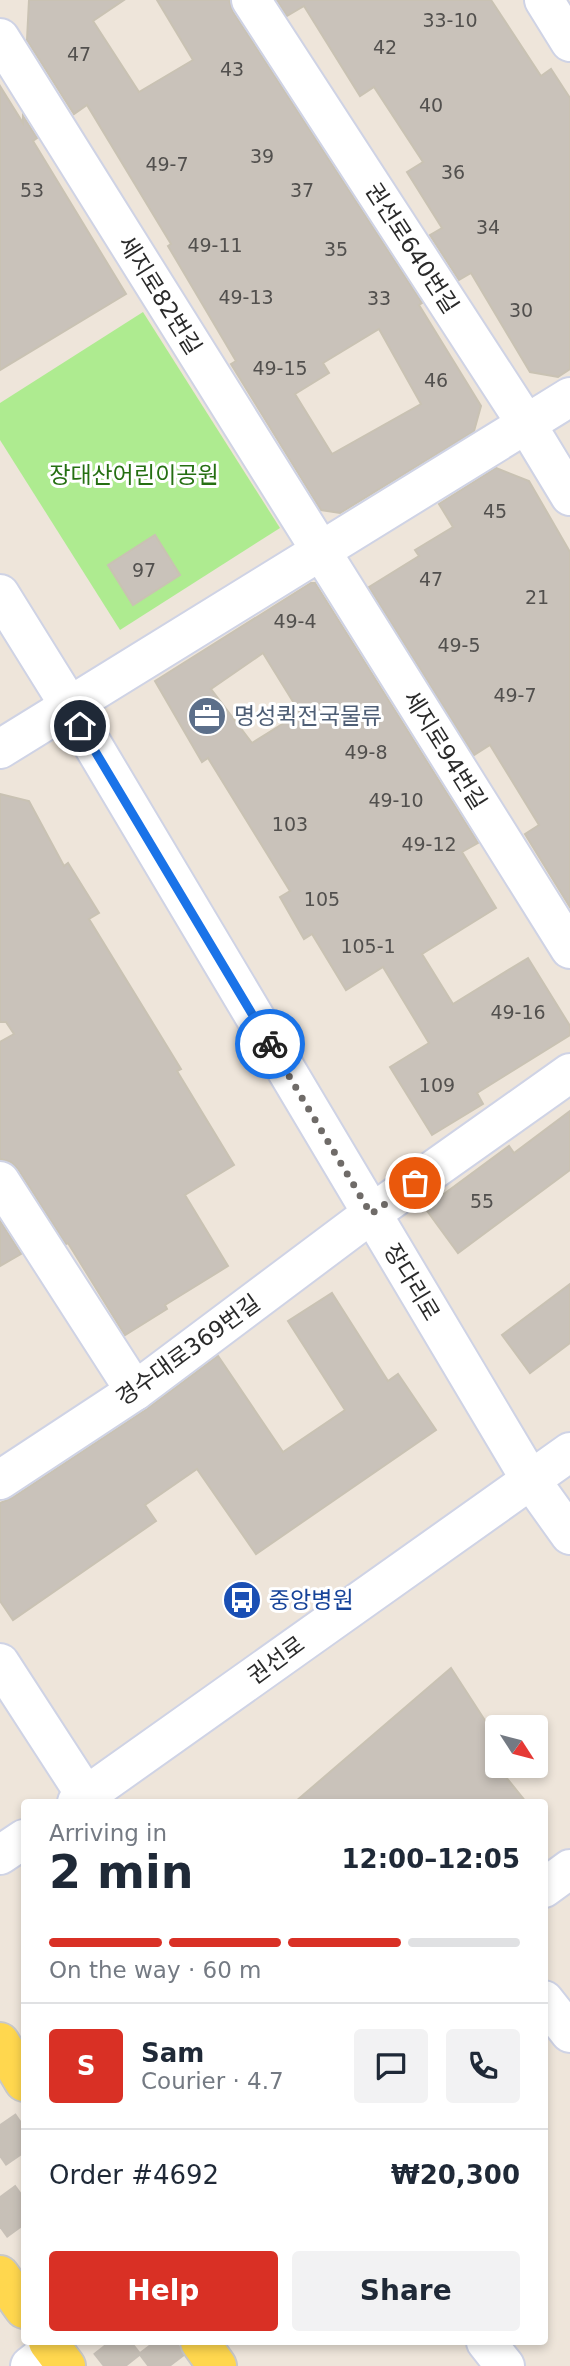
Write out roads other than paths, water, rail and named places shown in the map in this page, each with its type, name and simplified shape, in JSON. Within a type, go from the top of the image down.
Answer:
[{"type":"main road","points":[[0,2042],[21,2076]]},
{"type":"main road","points":[[0,2275],[21,2305]]},
{"type":"main road","points":[[202,2345],[217,2366]]},
{"type":"street","name":"권선로640번길","points":[[251,0],[527,425],[570,496]]},
{"type":"street","points":[[544,0],[570,42]]},
{"type":"street","name":"세지로82번길","points":[[0,38],[319,551]]},
{"type":"street","points":[[0,749],[570,397]]},
{"type":"street","name":"세지로94번길","points":[[319,551],[570,949]]},
{"type":"street","name":"장다리로","points":[[0,594],[69,705],[530,1479],[570,1535]]},
{"type":"street","name":"경수대로369번길","points":[[0,1480],[135,1391],[371,1214],[570,1073]]},
{"type":"street","points":[[0,1181],[135,1391]]},
{"type":"street","name":"권선로","points":[[85,1799],[570,1452]]},
{"type":"street","name":"권선로","points":[[0,1663],[83,1799]]},
{"type":"street","points":[[0,1856],[21,1841]]},
{"type":"street","points":[[548,1885],[570,1869]]},
{"type":"street","points":[[548,2005],[570,2033]]},
{"type":"street","points":[[488,2345],[505,2366]]},
{"type":"tunnel","points":[[0,2124],[21,2155]]},
{"type":"tunnel","points":[[0,2196],[21,2225]]},
{"type":"tunnel","points":[[110,2345],[127,2366]]},
{"type":"tunnel","points":[[155,2345],[171,2366]]},
{"type":"place","name":"명성퀵전국물류","points":[[207,716]]},
{"type":"place","name":"중앙병원","points":[[242,1600]]},
{"type":"park label","name":"장대산어린이공원","points":[[134,475]]}]
